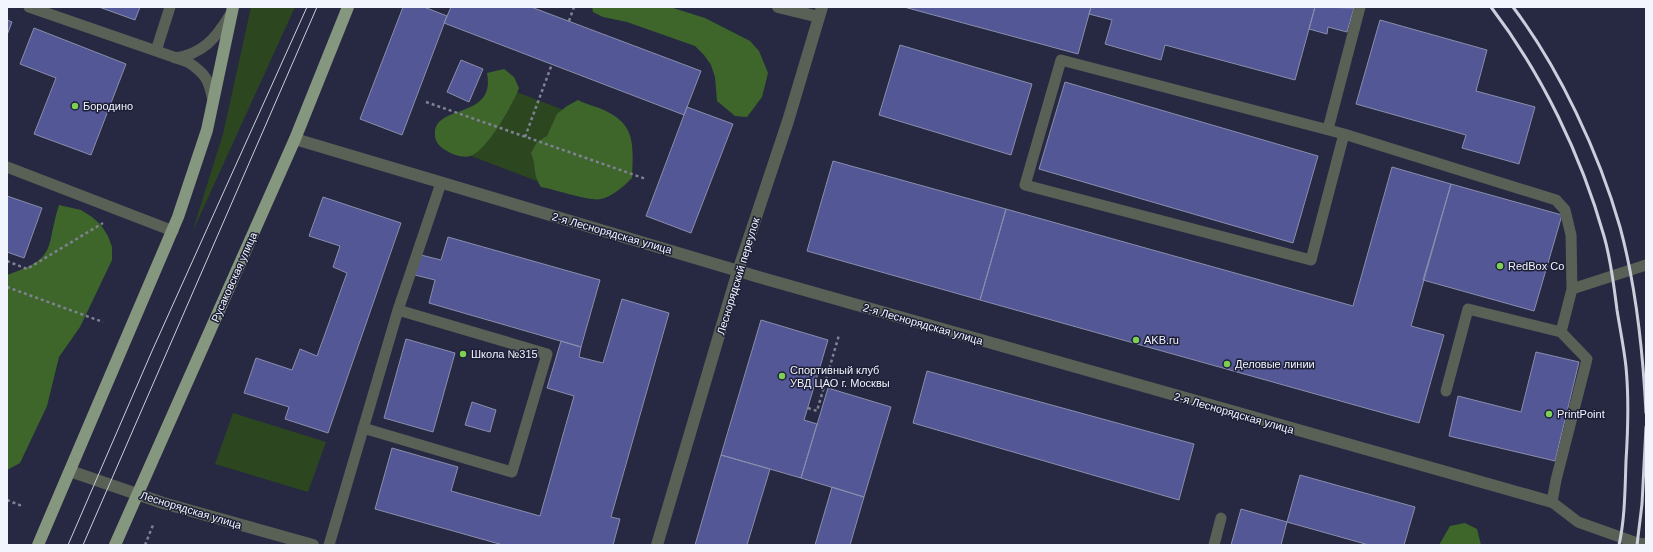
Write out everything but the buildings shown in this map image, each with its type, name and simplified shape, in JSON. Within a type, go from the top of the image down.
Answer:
[{"type":"main road","name":"Русаковская улица","points":[[115,545],[295,139],[348,7]]},
{"type":"main road","points":[[38,545],[173,231],[206,130],[233,10]]},
{"type":"street","points":[[778,7],[820,12]]},
{"type":"street","name":"Леснорядский переулок","points":[[657,545],[738,271],[788,121],[820,12]]},
{"type":"street","name":"2-я Леснорядская улица","points":[[295,139],[738,271],[1552,502]]},
{"type":"street","name":"Леснорядская улица","points":[[70,471],[163,503],[313,545]]},
{"type":"lane","points":[[29,7],[188,62],[202,71],[207,78],[213,102]]},
{"type":"lane","points":[[156,51],[170,7]]},
{"type":"lane","points":[[1328,129],[1360,7]]},
{"type":"lane","points":[[175,58],[196,53],[206,45],[220,31],[233,10]]},
{"type":"lane","points":[[1344,134],[1311,260],[1025,185],[1060,60],[1328,129],[1556,200],[1565,210],[1571,235],[1572,289],[1561,332]]},
{"type":"lane","points":[[7,167],[173,231]]},
{"type":"lane","points":[[329,545],[398,310],[441,182]]},
{"type":"lane","points":[[1572,289],[1646,265]]},
{"type":"lane","points":[[1446,391],[1468,309],[1561,332],[1587,359],[1556,480],[1552,502],[1578,522],[1637,543],[1646,544]]},
{"type":"lane","points":[[364,428],[512,472],[547,354],[398,310]]},
{"type":"lane","points":[[1214,545],[1222,518]]},
{"type":"path","points":[[569,21],[574,7]]},
{"type":"path","points":[[525,137],[552,64]]},
{"type":"path","points":[[426,102],[646,179]]},
{"type":"path","points":[[7,261],[27,269],[122,212]]},
{"type":"path","points":[[7,287],[103,322]]},
{"type":"path","points":[[808,408],[817,411],[839,335]]},
{"type":"path","points":[[7,500],[22,506]]},
{"type":"path","points":[[145,545],[153,526]]},
{"type":"green space","points":[[251,7],[295,7],[192,233],[223,134]]},
{"type":"green space","points":[[592,7],[670,7],[705,18],[750,41],[759,51],[768,73],[762,97],[747,117],[735,116],[717,101],[715,77],[711,65],[695,46],[627,22],[603,17],[593,12]]},
{"type":"green space","points":[[504,69],[514,77],[519,88],[499,126],[484,146],[477,152],[465,157],[455,155],[442,148],[438,144],[435,135],[438,123],[445,117],[475,104],[483,98],[487,88],[487,73]]},
{"type":"green space","points":[[498,85],[577,115],[550,186],[471,156]]},
{"type":"green space","points":[[578,100],[615,116],[628,130],[631,138],[633,156],[632,178],[614,194],[605,198],[589,199],[541,187],[535,174],[534,162],[531,153],[537,142],[547,136],[557,114]]},
{"type":"green space","points":[[59,205],[81,210],[101,225],[108,236],[112,247],[112,260],[80,327],[59,357],[47,406],[20,463],[7,470],[7,275],[24,269],[43,257],[50,242]]},
{"type":"green space","points":[[233,413],[326,442],[308,492],[215,464]]},
{"type":"green space","points":[[1465,523],[1477,529],[1481,545],[1439,545],[1450,526]]},
{"type":"tram line","points":[[68,545],[152,351],[307,7]]},
{"type":"tram line","points":[[83,545],[317,7]]},
{"type":"railway","points":[[1491,7],[1527,60],[1558,116],[1584,175],[1606,245],[1612,273],[1628,390],[1628,426],[1624,503],[1619,545]]},
{"type":"railway","points":[[1513,7],[1530,31],[1562,84],[1589,141],[1611,199],[1626,249],[1638,319],[1646,413]]},
{"type":"railway","points":[[1637,545],[1642,504],[1646,427]]},
{"type":"place","name":"Бородино","points":[[75,106]]},
{"type":"place","name":"RedBox Co","points":[[1500,266]]},
{"type":"place","name":"AKB.ru","points":[[1136,340]]},
{"type":"place","name":"Школа №315","points":[[463,354]]},
{"type":"place","name":"Деловые линии","points":[[1227,364]]},
{"type":"place","name":"Спортивный клуб УВД ЦАО г. Москвы","points":[[782,376]]},
{"type":"place","name":"PrintPoint","points":[[1549,414]]}]
